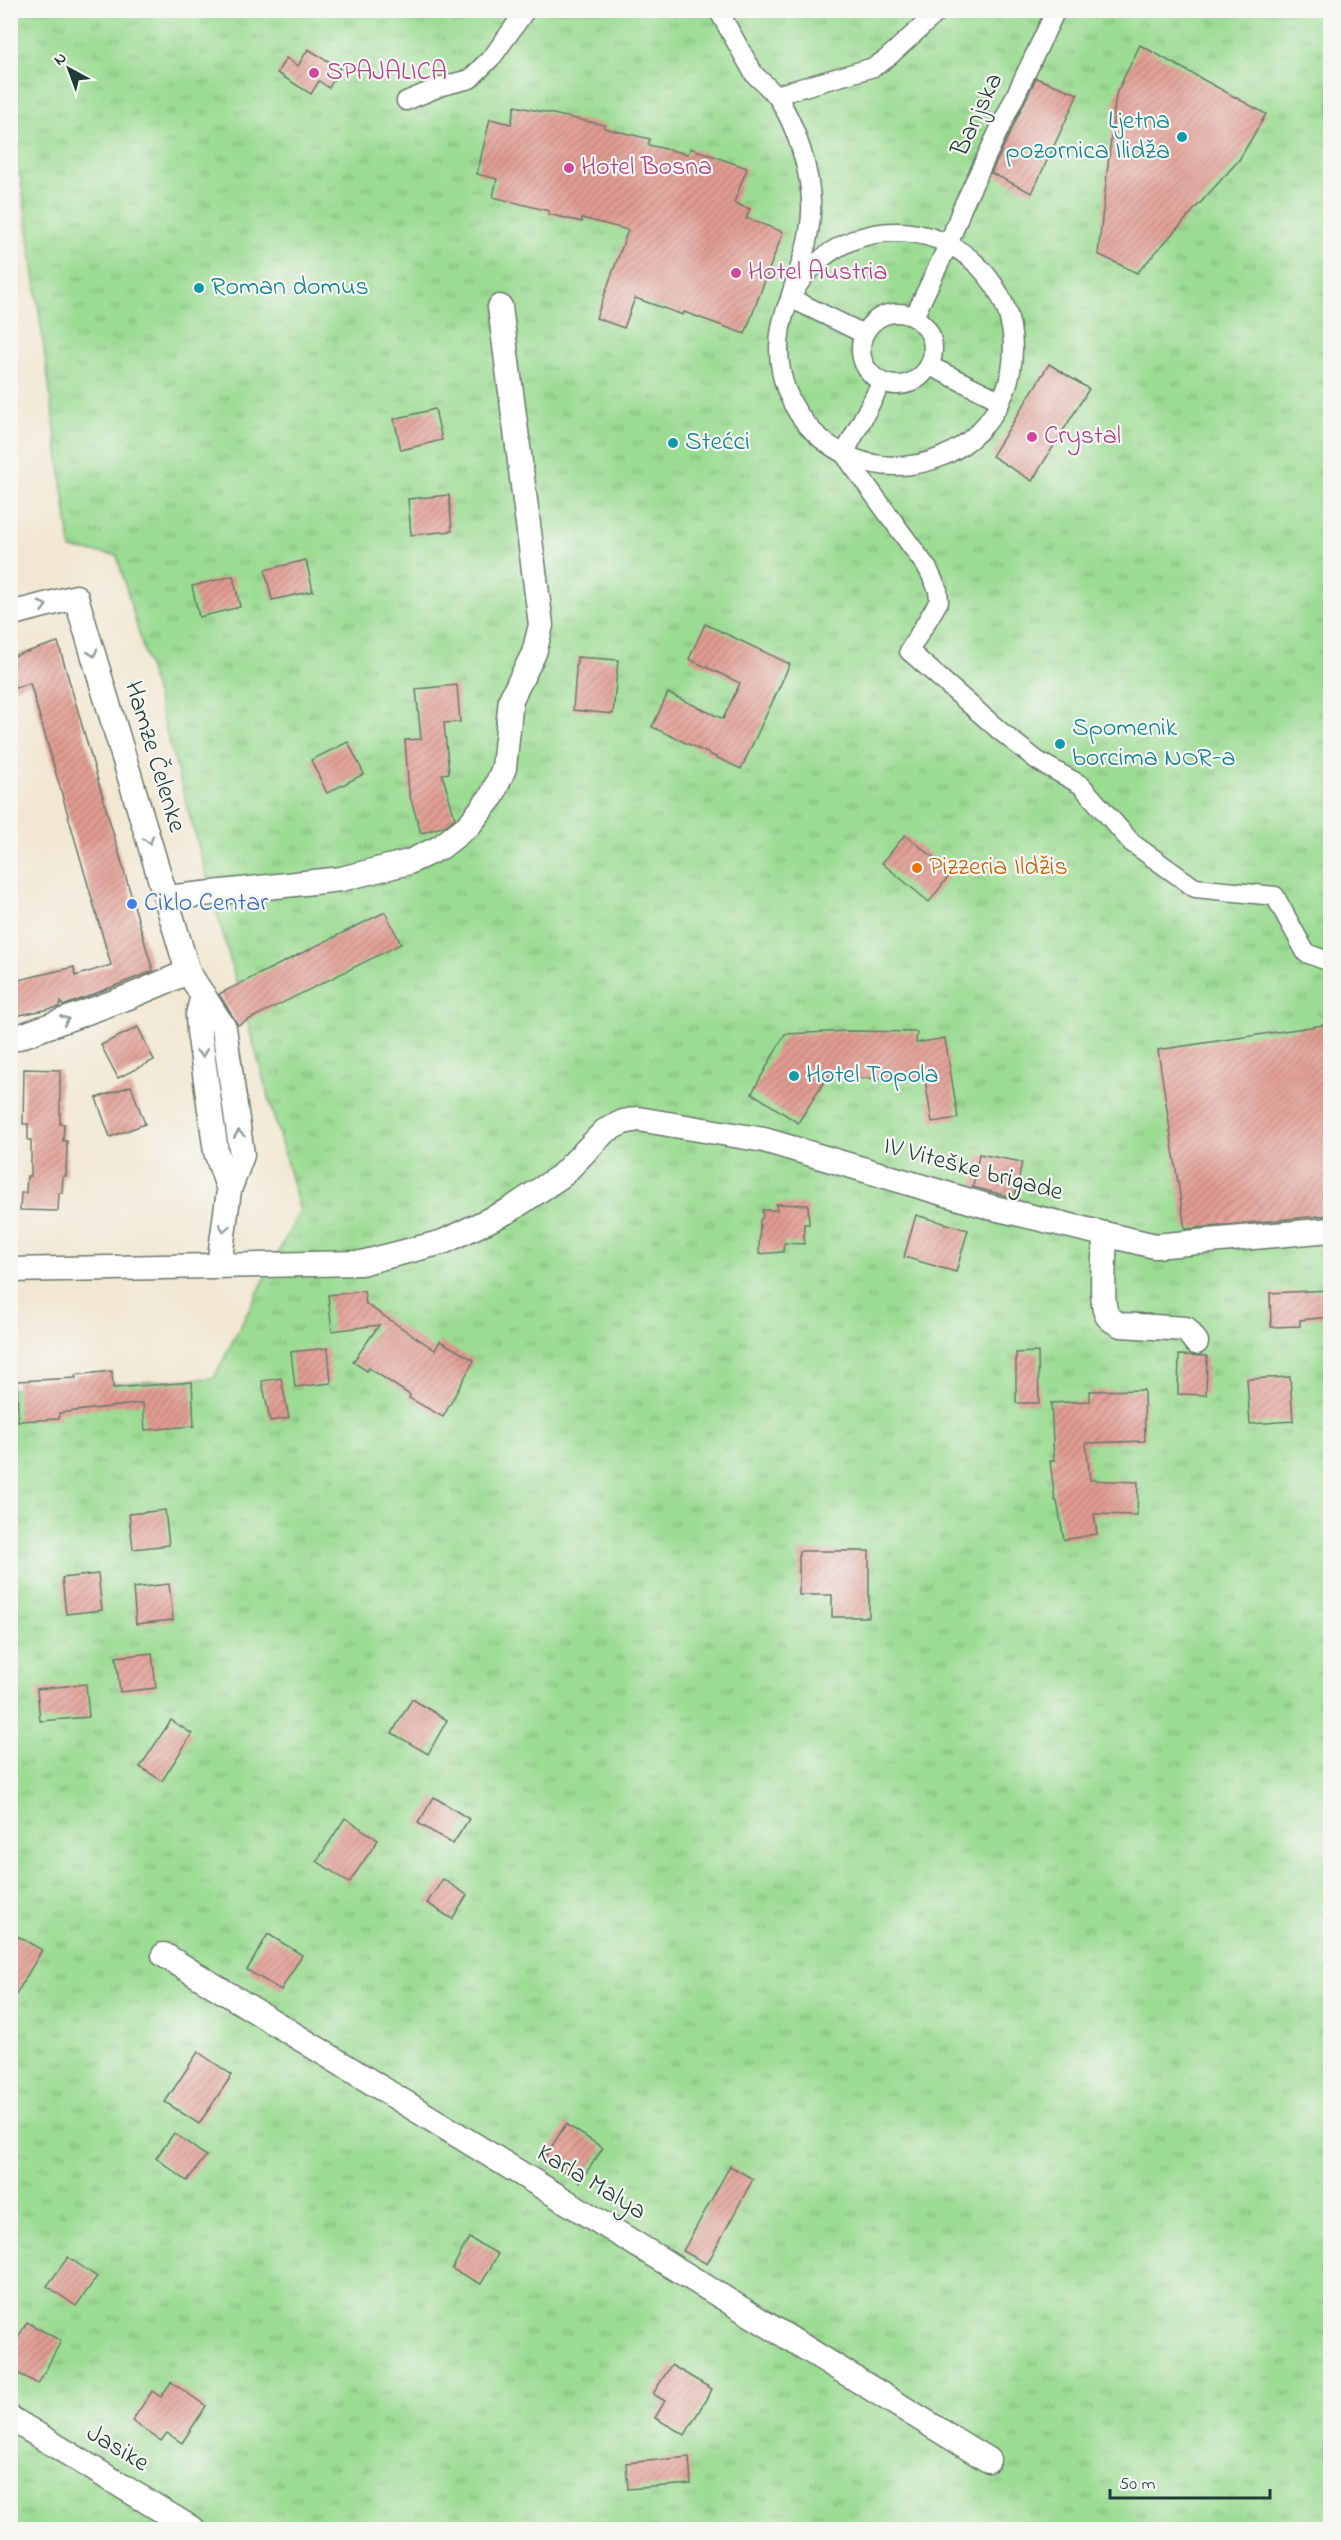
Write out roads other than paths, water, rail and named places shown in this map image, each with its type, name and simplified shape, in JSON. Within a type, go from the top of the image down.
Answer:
[{"type":"street","points":[[406,101],[442,86],[470,79],[493,56],[526,10]]},
{"type":"street","points":[[718,10],[738,50],[754,74],[776,95],[792,123],[808,176],[812,213],[808,236],[779,334],[780,367],[793,407],[816,435],[844,454],[881,465],[916,464],[940,457],[960,447],[980,430],[1001,401],[1010,376],[1013,355],[1008,313],[993,283],[973,259],[949,243],[912,232],[879,232],[852,239],[818,260],[790,298]]},
{"type":"street","points":[[776,95],[874,67],[940,10]]},
{"type":"street","name":"Banjska","points":[[914,316],[949,243],[967,197],[1056,10]]},
{"type":"street","points":[[790,298],[864,334]]},
{"type":"street","points":[[166,898],[341,879],[409,862],[441,847],[469,825],[492,796],[504,768],[511,699],[534,654],[541,625],[500,308]]},
{"type":"street","points":[[891,313],[914,316],[930,333],[934,344],[930,366],[923,375],[903,385],[882,382],[865,367],[861,345],[864,334],[880,317],[891,313]]},
{"type":"street","points":[[930,366],[1001,401]]},
{"type":"street","points":[[844,454],[882,382]]},
{"type":"street","points":[[844,454],[928,569],[938,590],[939,601],[909,651],[1000,731],[1038,761],[1081,785],[1132,843],[1195,888],[1275,896],[1306,953],[1330,962]]},
{"type":"street","name":"Hamze Čelenke","points":[[10,614],[76,597],[188,972],[203,995],[198,1015],[202,1053],[216,1152],[229,1190],[219,1265]]},
{"type":"street","points":[[10,1040],[131,996],[188,972]]},
{"type":"street","name":"IV Viteške brigade","points":[[219,1265],[362,1263],[443,1242],[508,1211],[561,1176],[605,1131],[623,1122],[638,1119],[764,1140],[990,1206],[1155,1246],[1330,1230]]},
{"type":"street","points":[[1106,1234],[1104,1301],[1106,1313],[1113,1322],[1121,1325],[1186,1329],[1196,1342]]},
{"type":"street","points":[[10,1270],[219,1265]]},
{"type":"street","name":"Karla Malya","points":[[164,1955],[988,2460]]},
{"type":"street","name":"Jasike","points":[[10,2418],[194,2529]]},
{"type":"place","name":"SPAJALICA","points":[[314,73]]},
{"type":"place","name":"Ljetna pozornica Ilidža","points":[[1182,137]]},
{"type":"place","name":"Hotel Bosna","points":[[569,168]]},
{"type":"place","name":"Hotel Austria","points":[[736,273]]},
{"type":"place","name":"Roman domus","points":[[199,288]]},
{"type":"place","name":"Crystal","points":[[1032,437]]},
{"type":"place","name":"Stećci","points":[[673,443]]},
{"type":"place","name":"Spomenik borcima NOR-a","points":[[1060,744]]},
{"type":"place","name":"Pizzeria Ildžis","points":[[917,868]]},
{"type":"place","name":"Ciklo Centar","points":[[132,904]]},
{"type":"place","name":"Hotel Topola","points":[[794,1076]]}]
